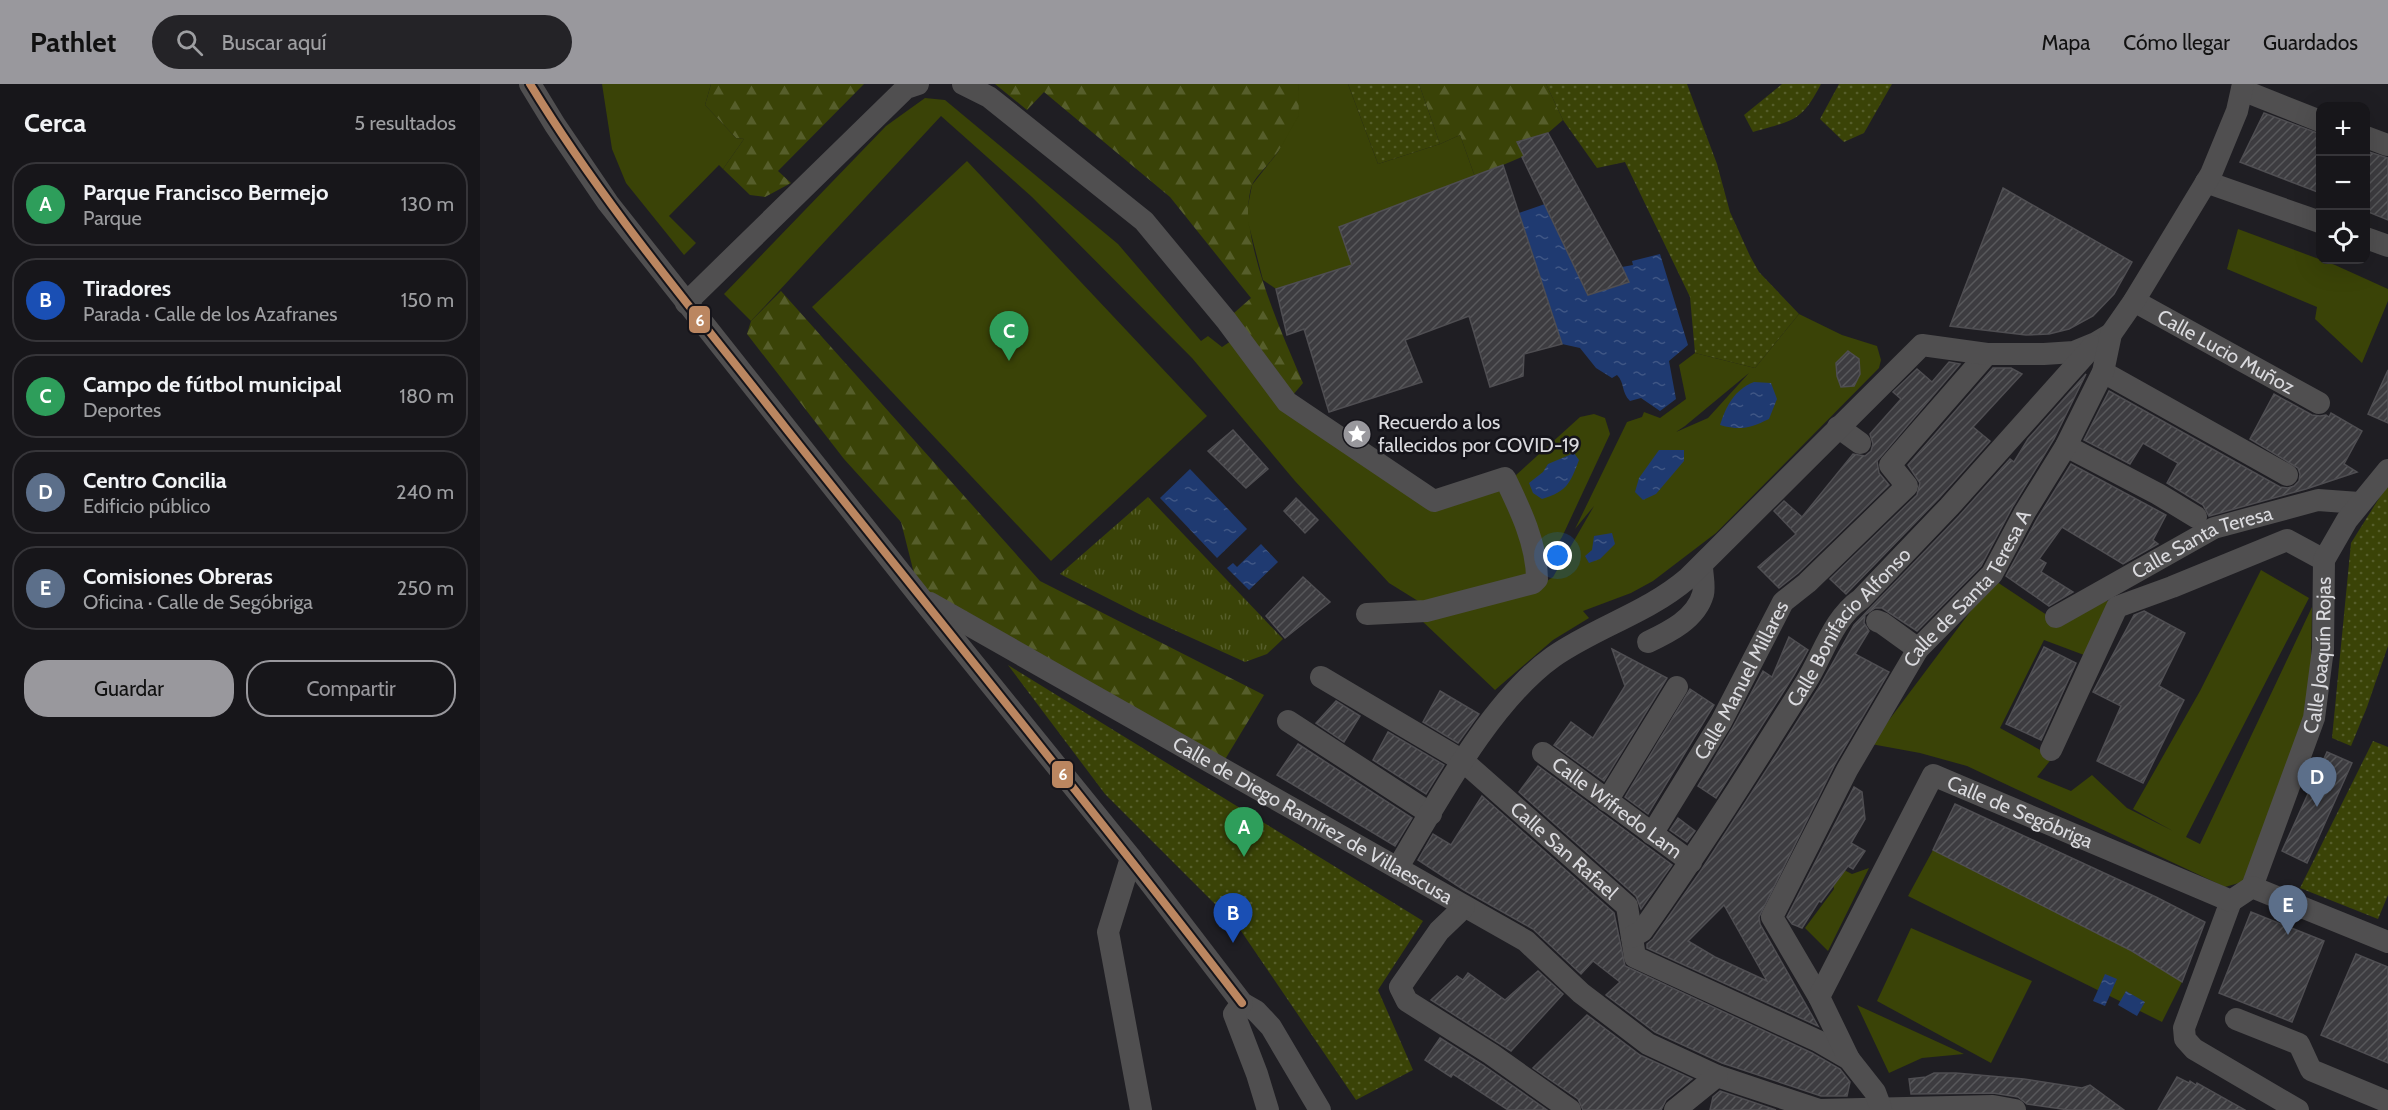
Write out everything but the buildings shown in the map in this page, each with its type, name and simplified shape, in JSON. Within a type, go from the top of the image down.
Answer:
[{"type":"street","points":[[686,303],[906,88],[918,84]]},
{"type":"street","points":[[963,84],[989,97],[1144,221],[1226,320],[1287,402],[1434,501],[1505,478],[1524,518],[1532,548],[1537,567],[1537,579],[1533,583],[1426,611],[1367,614]]},
{"type":"street","points":[[534,87],[555,125],[608,203],[920,597],[1131,858],[1242,1003],[1264,1018],[1320,1110]]},
{"type":"street","points":[[2243,87],[2316,119]]},
{"type":"street","name":"Calle de Santa Teresa A","points":[[1819,997],[1772,916],[1847,770],[1918,649],[1992,574],[2025,512],[2066,446],[2103,372],[2103,338],[2134,301],[2206,182],[2237,111],[2243,87]]},
{"type":"street","points":[[2370,139],[2386,146]]},
{"type":"street","points":[[2206,182],[2316,221]]},
{"type":"street","points":[[2370,239],[2388,246]]},
{"type":"street","name":"Calle Lucio Muñoz","points":[[2134,301],[2319,403]]},
{"type":"street","points":[[1398,867],[1463,761],[1501,709],[1553,657],[1591,634],[1658,601],[1702,566],[1922,345],[1987,354],[2074,352],[2103,338]]},
{"type":"street","name":"Calle Bonifacio Alfonso","points":[[1632,937],[1642,931],[1691,862],[1808,680],[1847,611],[1949,507],[2103,338]]},
{"type":"street","name":"Calle Manuel Millares","points":[[1652,834],[1721,722],[1783,602],[1808,583],[1908,486],[1890,465],[1987,354]]},
{"type":"street","points":[[2103,372],[2287,475]]},
{"type":"street","points":[[1838,427],[1860,443]]},
{"type":"street","points":[[2066,446],[2158,494],[2196,517]]},
{"type":"street","name":"Calle Joaquín Rojas","points":[[2252,887],[2314,718],[2324,649],[2324,560],[2339,532],[2359,503],[2388,470]]},
{"type":"street","name":"Calle Santa Teresa","points":[[2056,617],[2214,528],[2318,500],[2359,503]]},
{"type":"street","points":[[2051,750],[2117,607],[2287,540],[2324,560]]},
{"type":"street","points":[[1648,642],[1675,630],[1694,610],[1703,594],[1702,566]]},
{"type":"street","name":"Calle de Diego Ramírez de Villaescusa","points":[[920,597],[1526,941],[1581,993],[1648,1044],[1717,1076],[1819,1110],[1993,1106],[2015,1110]]},
{"type":"street","points":[[1877,621],[1918,649]]},
{"type":"street","name":"Calle San Rafael","points":[[1321,677],[1463,761],[1627,906],[1635,957],[1818,1041],[1849,1059]]},
{"type":"street","points":[[1607,801],[1677,687]]},
{"type":"street","points":[[1288,721],[1431,814]]},
{"type":"street","name":"Calle Wifredo Lam","points":[[1543,753],[1691,862]]},
{"type":"street","name":"Calle de Segóbriga","points":[[1819,997],[1933,775],[2231,902]]},
{"type":"street","points":[[1131,858],[1108,932],[1141,1110]]},
{"type":"street","points":[[2298,1110],[2194,1049],[2185,1039],[2184,1028],[2231,902],[2252,887],[2388,942]]},
{"type":"street","points":[[1464,907],[1439,931],[1400,987],[1407,1001],[1491,1054],[1570,1110]]},
{"type":"street","points":[[1819,997],[1849,1059],[1875,1092],[1881,1108]]},
{"type":"street","points":[[1242,1003],[1234,1014],[1268,1110]]},
{"type":"street","points":[[2236,1019],[2299,1044],[2311,1070],[2388,1102]]},
{"type":"street","points":[[1675,1110],[1717,1076]]},
{"type":"green space","points":[[602,84],[711,84],[705,105],[736,138],[744,139],[723,169],[719,165],[669,216],[696,243],[684,255],[626,183],[612,149]]},
{"type":"green space","points":[[711,84],[864,84],[778,171],[791,183],[765,197],[750,195],[723,169],[744,139],[736,138],[705,105]]},
{"type":"green space","points":[[995,84],[1298,84],[1299,116],[1282,147],[1253,182],[1249,205],[1250,229],[1264,285],[1303,383],[1287,402],[1226,320],[1251,298],[1170,197],[1044,92],[1027,110]]},
{"type":"green space","points":[[1298,84],[1348,84],[1378,164],[1440,144],[1460,135],[1475,177],[1352,265],[1276,289],[1263,280],[1248,222],[1248,206],[1252,185],[1278,152],[1299,115]]},
{"type":"green space","points":[[1348,84],[1419,84],[1440,144],[1378,164]]},
{"type":"green space","points":[[1419,84],[1546,84],[1563,120],[1548,133],[1518,142],[1524,156],[1475,177],[1460,135],[1440,144]]},
{"type":"green space","points":[[1546,84],[1687,84],[1717,164],[1730,212],[1750,256],[1759,272],[1799,314],[1755,368],[1695,353],[1690,297],[1625,162],[1597,168],[1563,120]]},
{"type":"green space","points":[[1782,84],[1821,84],[1808,106],[1794,118],[1753,132],[1744,115]]},
{"type":"green space","points":[[1839,84],[1892,84],[1864,133],[1844,142],[1820,119]]},
{"type":"green space","points":[[925,98],[945,100],[1118,244],[1201,341],[1208,336],[1222,347],[1234,339],[1287,402],[1433,501],[1505,478],[1537,567],[1525,595],[1553,577],[1594,506],[1575,529],[1627,422],[1642,417],[1644,412],[1660,418],[1686,399],[1679,365],[1695,353],[1755,368],[1799,314],[1842,335],[1877,346],[1881,360],[1879,368],[1716,533],[1653,581],[1631,593],[1583,611],[1589,618],[1553,640],[1495,690],[1421,620],[1418,601],[1389,583],[1295,481],[1192,358],[1032,197],[941,116],[751,321],[724,294],[886,126]],"holes":[[[1749,373],[1708,418],[1676,432]]]},
{"type":"green space","points":[[967,161],[1207,416],[1051,561],[812,307]]},
{"type":"green space","points":[[2238,229],[2316,258],[2316,264],[2332,264],[2388,289],[2388,301],[2362,363],[2315,319],[2317,307],[2227,269]]},
{"type":"green space","points":[[781,291],[1040,581],[1264,695],[1221,766],[920,597],[901,522],[844,459],[747,334],[751,321]]},
{"type":"green space","points":[[1594,414],[1605,418],[1610,434],[1562,537],[1549,558],[1539,555],[1515,476],[1580,417]]},
{"type":"green space","points":[[2388,484],[2388,646],[2351,746],[2332,738],[2351,543]]},
{"type":"green space","points":[[1148,497],[1283,639],[1267,654],[1245,662],[1141,615],[1060,574]]},
{"type":"green space","points":[[2261,570],[2309,598],[2186,837],[2200,844],[2312,607],[2310,719],[2249,880],[2225,887],[1967,766],[1920,753],[1871,744],[1994,580],[2059,623],[2096,600],[2109,601],[2084,655],[2044,640],[2000,728],[2053,757],[2037,777],[2071,791],[2092,775],[2127,808],[2173,831],[2133,809],[2200,691]]},
{"type":"green space","points":[[1008,665],[1423,921],[1378,990],[1413,1070],[1356,1100],[1239,928],[1105,794]]},
{"type":"green space","points":[[2373,741],[2388,747],[2388,895],[2378,919],[2300,888]]},
{"type":"green space","points":[[1933,850],[2132,951],[2182,982],[2162,1022],[1908,896]]},
{"type":"green space","points":[[1838,867],[1852,874],[1869,868],[1828,951],[1805,928],[1834,889],[1833,884]]},
{"type":"green space","points":[[1911,928],[2032,981],[1991,1063],[1877,1001]]},
{"type":"green space","points":[[1857,1005],[1964,1054],[1922,1058],[1889,1073]]},
{"type":"water","points":[[1545,204],[1588,295],[1622,267],[1633,265],[1632,261],[1660,254],[1688,345],[1669,361],[1676,399],[1660,411],[1641,398],[1630,401],[1617,375],[1612,378],[1596,368],[1580,348],[1562,344],[1519,213]]},
{"type":"water","points":[[1754,382],[1771,383],[1777,399],[1769,419],[1745,428],[1720,425],[1732,399],[1741,389]]},
{"type":"water","points":[[1659,450],[1684,450],[1684,461],[1656,494],[1643,500],[1635,492],[1639,478]]},
{"type":"water","points":[[1574,453],[1579,460],[1563,489],[1542,499],[1533,493],[1529,483],[1543,472],[1548,464]]},
{"type":"water","points":[[1190,469],[1247,529],[1217,558],[1160,498]]},
{"type":"water","points":[[1612,533],[1615,544],[1600,559],[1589,563],[1585,556],[1592,550],[1594,536]]},
{"type":"water","points":[[1261,544],[1278,562],[1249,590],[1227,568],[1233,563],[1237,567]]},
{"type":"water","points":[[2105,974],[2117,979],[2105,1006],[2093,1001]]},
{"type":"water","points":[[2126,991],[2145,1002],[2137,1016],[2118,1005]]},
{"type":"transit line","name":"6","points":[[530,84],[589,174],[654,261],[1242,1003]]},
{"type":"place","name":"Campo de fútbol municipal","points":[[1009,361]]},
{"type":"place","name":"Recuerdo a los fallecidos por COVID-19","points":[[1357,434]]},
{"type":"place","name":"Centro Concilia","points":[[2317,807]]},
{"type":"place","name":"Parque Francisco Bermejo","points":[[1244,857]]},
{"type":"place","name":"Comisiones Obreras","points":[[2288,935]]},
{"type":"place","name":"Tiradores","points":[[1233,943]]}]
